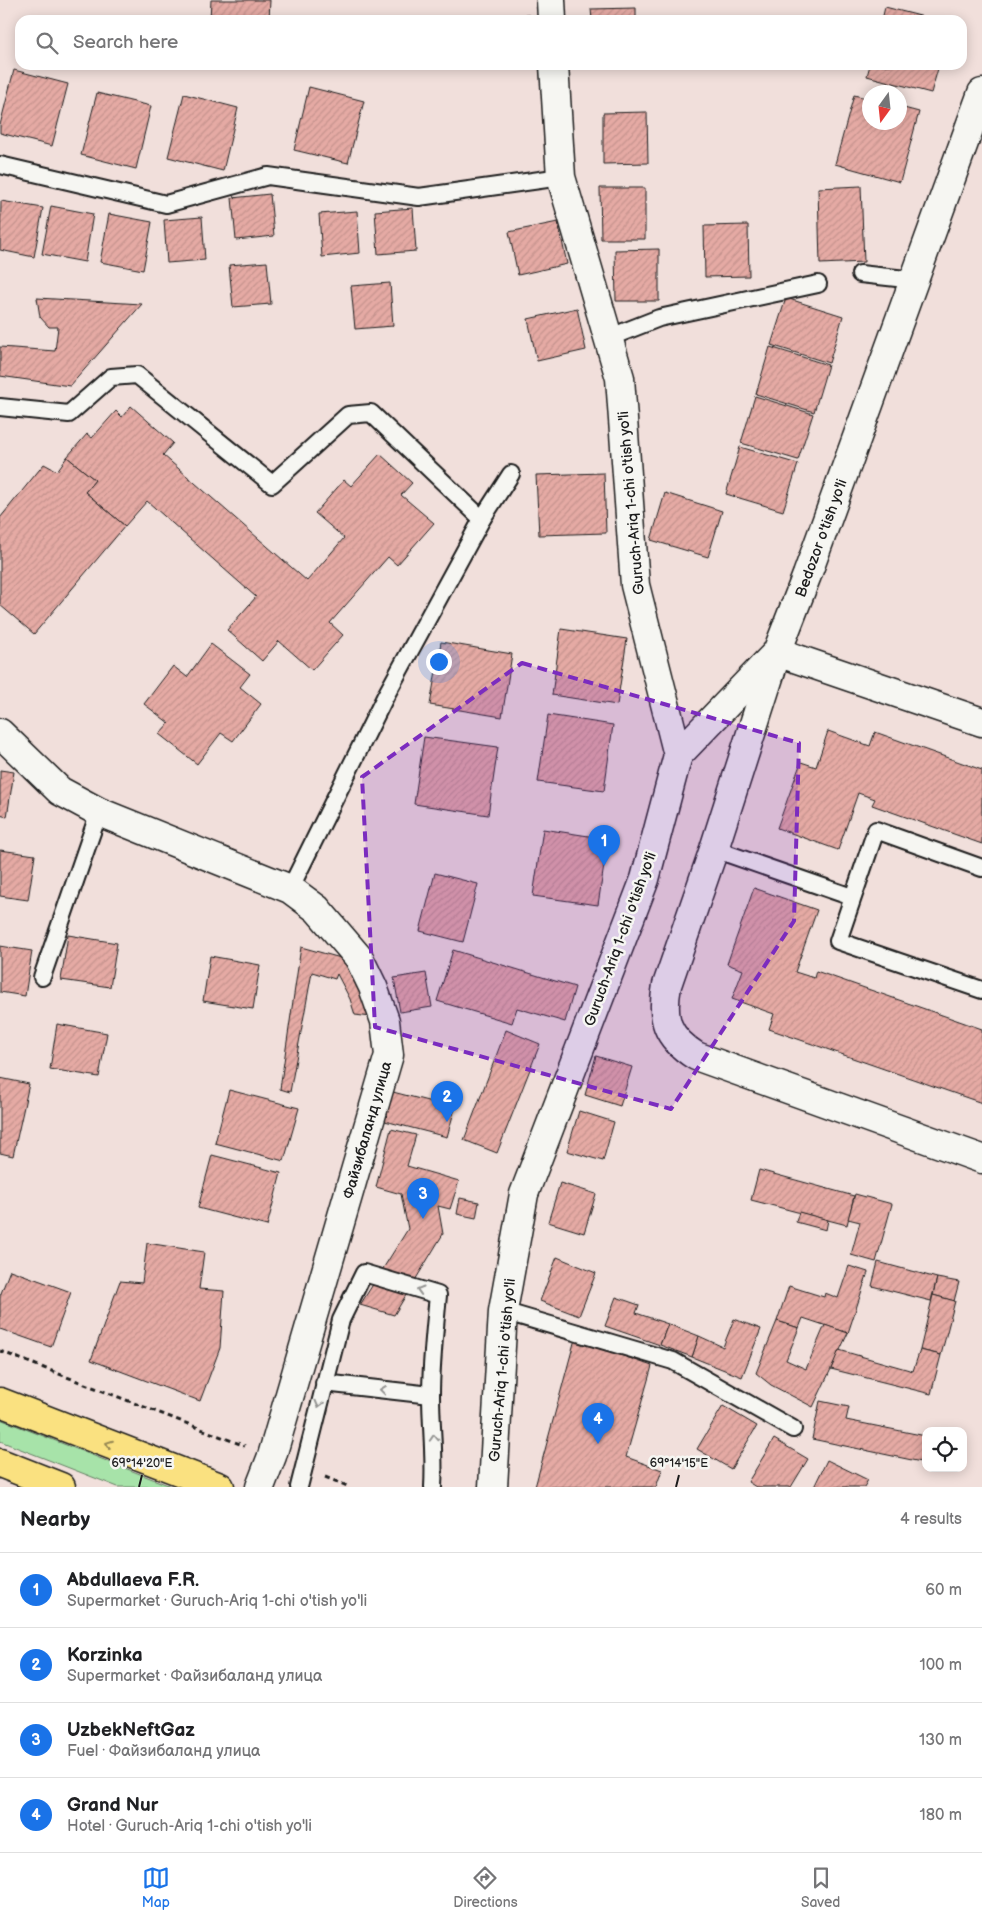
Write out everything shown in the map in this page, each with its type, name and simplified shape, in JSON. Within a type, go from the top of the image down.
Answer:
[{"type":"highway","points":[[0,1402],[220,1487]]},
{"type":"highway","points":[[0,1463],[61,1487]]},
{"type":"street","points":[[551,0],[552,15]]},
{"type":"street","name":"Guruch-Ariq 1-chi o'tish yo'li","points":[[493,1487],[503,1311],[524,1194],[645,880],[678,756],[636,585],[620,378],[561,177],[554,70]]},
{"type":"street","name":"Bedozor o'tish yo'li","points":[[982,93],[778,652],[714,849],[667,985],[665,998],[666,1023],[672,1036],[682,1047],[696,1056],[982,1159]]},
{"type":"street","points":[[678,756],[778,652],[982,722]]},
{"type":"street","name":"Файзибаланд улица","points":[[0,733],[60,791],[99,812],[290,889],[317,908],[359,958],[373,987],[385,1020],[389,1055],[272,1456],[260,1487]]},
{"type":"lane","points":[[0,165],[166,204],[268,176],[419,197],[561,177]]},
{"type":"lane","points":[[860,274],[915,280]]},
{"type":"lane","points":[[608,338],[659,318],[818,284]]},
{"type":"lane","points":[[0,407],[69,414],[111,377],[136,374],[272,484],[348,415],[372,413],[482,519]]},
{"type":"lane","points":[[290,889],[386,695],[482,519],[511,474]]},
{"type":"lane","points":[[42,977],[99,812]]},
{"type":"lane","points":[[982,868],[876,830],[838,941],[982,990]]},
{"type":"lane","points":[[714,849],[852,897]]},
{"type":"lane","points":[[299,1487],[341,1320],[364,1273],[438,1295],[433,1341],[431,1396],[435,1459],[433,1487]]},
{"type":"lane","points":[[503,1311],[673,1361],[793,1429]]},
{"type":"lane","points":[[324,1383],[431,1396]]},
{"type":"path","points":[[0,1351],[272,1456]]},
{"type":"highlighted area","points":[[522,663],[799,743],[794,921],[671,1109],[375,1027],[362,777]]},
{"type":"green space","points":[[0,1419],[173,1487],[118,1487],[0,1441]]},
{"type":"building","points":[[211,0],[270,0],[269,15],[210,15]]},
{"type":"building","points":[[885,7],[916,15],[883,15]]},
{"type":"building","points":[[636,8],[636,15],[592,15],[591,9]]},
{"type":"building","points":[[14,70],[68,84],[52,146],[0,133],[0,125]]},
{"type":"building","points":[[869,70],[938,70],[931,93],[907,87],[907,85],[867,76]]},
{"type":"building","points":[[309,87],[364,101],[348,163],[294,150]]},
{"type":"building","points":[[97,93],[151,106],[136,169],[81,155]]},
{"type":"building","points":[[184,94],[238,108],[223,171],[168,157]]},
{"type":"building","points":[[854,95],[862,97],[862,130],[907,130],[907,109],[919,112],[900,182],[835,164]]},
{"type":"building","points":[[647,112],[648,163],[603,164],[603,113]]},
{"type":"building","points":[[861,186],[864,262],[820,264],[818,188]]},
{"type":"building","points":[[600,188],[645,188],[645,239],[601,239]]},
{"type":"building","points":[[270,194],[274,236],[236,240],[232,198]]},
{"type":"building","points":[[1,201],[43,208],[34,257],[0,250]]},
{"type":"building","points":[[51,206],[93,214],[85,262],[42,254]]},
{"type":"building","points":[[413,208],[416,251],[378,254],[375,211]]},
{"type":"building","points":[[357,211],[360,253],[322,257],[319,214]]},
{"type":"building","points":[[109,214],[152,222],[143,270],[100,262]]},
{"type":"building","points":[[202,217],[205,260],[167,263],[164,220]]},
{"type":"building","points":[[558,222],[567,264],[518,275],[509,232]]},
{"type":"building","points":[[748,225],[749,276],[705,277],[704,226]]},
{"type":"building","points":[[659,249],[659,301],[616,301],[615,250]]},
{"type":"building","points":[[267,262],[271,304],[233,307],[229,265]]},
{"type":"building","points":[[390,283],[393,326],[355,329],[351,286]]},
{"type":"building","points":[[37,298],[142,304],[70,386],[0,376],[0,347],[55,351],[58,327],[49,327],[40,317]]},
{"type":"building","points":[[786,298],[843,316],[829,363],[771,345]]},
{"type":"building","points":[[577,308],[586,350],[537,361],[528,319]]},
{"type":"building","points":[[770,347],[828,365],[814,412],[756,394]]},
{"type":"building","points":[[755,396],[813,414],[798,460],[741,443]]},
{"type":"building","points":[[131,406],[173,443],[163,455],[307,581],[344,538],[315,513],[344,480],[351,486],[380,454],[412,483],[401,495],[434,523],[397,565],[388,557],[330,623],[343,635],[312,670],[279,641],[262,661],[227,630],[256,597],[147,501],[125,526],[85,492],[95,480],[67,457],[87,434],[92,438],[116,411],[122,417]]},
{"type":"building","points":[[740,447],[798,464],[783,511],[726,494]]},
{"type":"building","points":[[67,457],[95,480],[85,492],[125,526],[34,634],[0,605],[0,518],[44,464],[57,471]]},
{"type":"building","points":[[604,473],[606,533],[539,535],[536,475]]},
{"type":"building","points":[[665,493],[722,511],[708,557],[651,540]]},
{"type":"building","points":[[561,629],[627,639],[617,705],[552,695]]},
{"type":"building","points":[[441,642],[512,654],[502,717],[430,705]]},
{"type":"building","points":[[211,644],[250,674],[240,687],[261,704],[233,741],[221,733],[197,764],[159,734],[169,723],[144,704],[173,666],[187,677]]},
{"type":"building","points":[[548,715],[613,725],[604,791],[538,782]]},
{"type":"building","points":[[828,731],[870,746],[875,732],[982,770],[982,844],[872,805],[875,799],[858,793],[838,850],[777,828],[801,762],[816,767]]},
{"type":"building","points":[[424,737],[498,747],[488,815],[414,804]]},
{"type":"building","points":[[0,770],[14,772],[7,817],[0,815]]},
{"type":"building","points":[[543,829],[608,839],[598,905],[533,896]]},
{"type":"building","points":[[0,850],[35,855],[28,900],[0,896]]},
{"type":"building","points":[[435,873],[478,884],[463,942],[420,931]]},
{"type":"building","points":[[754,888],[817,910],[795,972],[814,978],[816,971],[982,1029],[982,1103],[769,1029],[774,1014],[732,999],[743,970],[727,964]]},
{"type":"building","points":[[68,935],[117,943],[110,987],[61,980]]},
{"type":"building","points":[[0,946],[32,951],[25,996],[0,992]]},
{"type":"building","points":[[301,947],[348,960],[371,1017],[355,1015],[350,999],[337,974],[335,979],[312,972],[290,1092],[280,1089]]},
{"type":"building","points":[[453,950],[575,987],[565,1022],[517,1008],[512,1023],[437,1001]]},
{"type":"building","points":[[210,956],[260,965],[253,1009],[203,1001]]},
{"type":"building","points":[[426,973],[432,1007],[400,1012],[394,978]]},
{"type":"building","points":[[57,1024],[107,1033],[99,1077],[50,1069]]},
{"type":"building","points":[[506,1030],[540,1044],[497,1153],[464,1140]]},
{"type":"building","points":[[596,1056],[632,1067],[620,1106],[585,1095]]},
{"type":"building","points":[[0,1078],[29,1084],[13,1156],[0,1153]]},
{"type":"building","points":[[229,1090],[299,1108],[284,1161],[215,1143]]},
{"type":"building","points":[[389,1091],[455,1108],[447,1137],[381,1120]]},
{"type":"building","points":[[579,1111],[614,1122],[603,1161],[567,1151]]},
{"type":"building","points":[[391,1129],[416,1135],[407,1166],[459,1181],[450,1209],[438,1206],[443,1234],[394,1315],[360,1305],[408,1229],[401,1194],[376,1187]]},
{"type":"building","points":[[212,1155],[281,1173],[267,1226],[198,1208]]},
{"type":"building","points":[[759,1170],[854,1196],[847,1225],[751,1200]]},
{"type":"building","points":[[560,1183],[596,1194],[584,1233],[548,1222]]},
{"type":"building","points":[[855,1194],[892,1204],[876,1262],[851,1255],[860,1222],[848,1219]]},
{"type":"building","points":[[460,1198],[479,1202],[476,1218],[457,1214]]},
{"type":"building","points":[[799,1212],[828,1220],[826,1230],[796,1222]]},
{"type":"building","points":[[147,1243],[204,1252],[199,1289],[224,1291],[220,1348],[200,1401],[91,1360],[120,1281],[142,1283]]},
{"type":"building","points":[[557,1257],[596,1273],[579,1316],[540,1301]]},
{"type":"building","points":[[878,1262],[937,1278],[931,1301],[872,1286]]},
{"type":"building","points":[[849,1266],[868,1272],[848,1333],[803,1318],[799,1328],[777,1321],[789,1286],[824,1297],[825,1293],[838,1298]]},
{"type":"building","points":[[10,1270],[71,1292],[51,1347],[0,1329],[0,1296]]},
{"type":"building","points":[[937,1278],[959,1282],[954,1301],[933,1295]]},
{"type":"building","points":[[933,1295],[955,1301],[941,1355],[920,1350]]},
{"type":"building","points":[[616,1297],[639,1305],[636,1313],[668,1324],[660,1345],[605,1326]]},
{"type":"building","points":[[734,1319],[761,1329],[742,1377],[692,1357],[699,1336],[723,1347]]},
{"type":"building","points":[[777,1321],[799,1328],[786,1360],[806,1369],[825,1325],[848,1333],[813,1407],[771,1385],[756,1373]]},
{"type":"building","points":[[668,1324],[699,1336],[692,1357],[660,1345]]},
{"type":"building","points":[[575,1339],[652,1366],[626,1457],[662,1470],[656,1487],[535,1487]]},
{"type":"building","points":[[839,1350],[913,1371],[920,1350],[941,1355],[931,1394],[831,1369]]},
{"type":"building","points":[[820,1401],[849,1407],[846,1420],[922,1435],[922,1462],[812,1439]]},
{"type":"building","points":[[723,1406],[757,1426],[731,1469],[697,1449]]},
{"type":"building","points":[[774,1439],[808,1459],[791,1487],[756,1487],[748,1482]]},
{"type":"building","points":[[827,1460],[868,1480],[864,1487],[814,1487]]},
{"type":"place","name":"Abdullaeva F.R.","points":[[604,866]]},
{"type":"place","name":"Korzinka","points":[[447,1122]]},
{"type":"place","name":"UzbekNeftGaz","points":[[423,1219]]},
{"type":"place","name":"Grand Nur","points":[[598,1444]]}]
